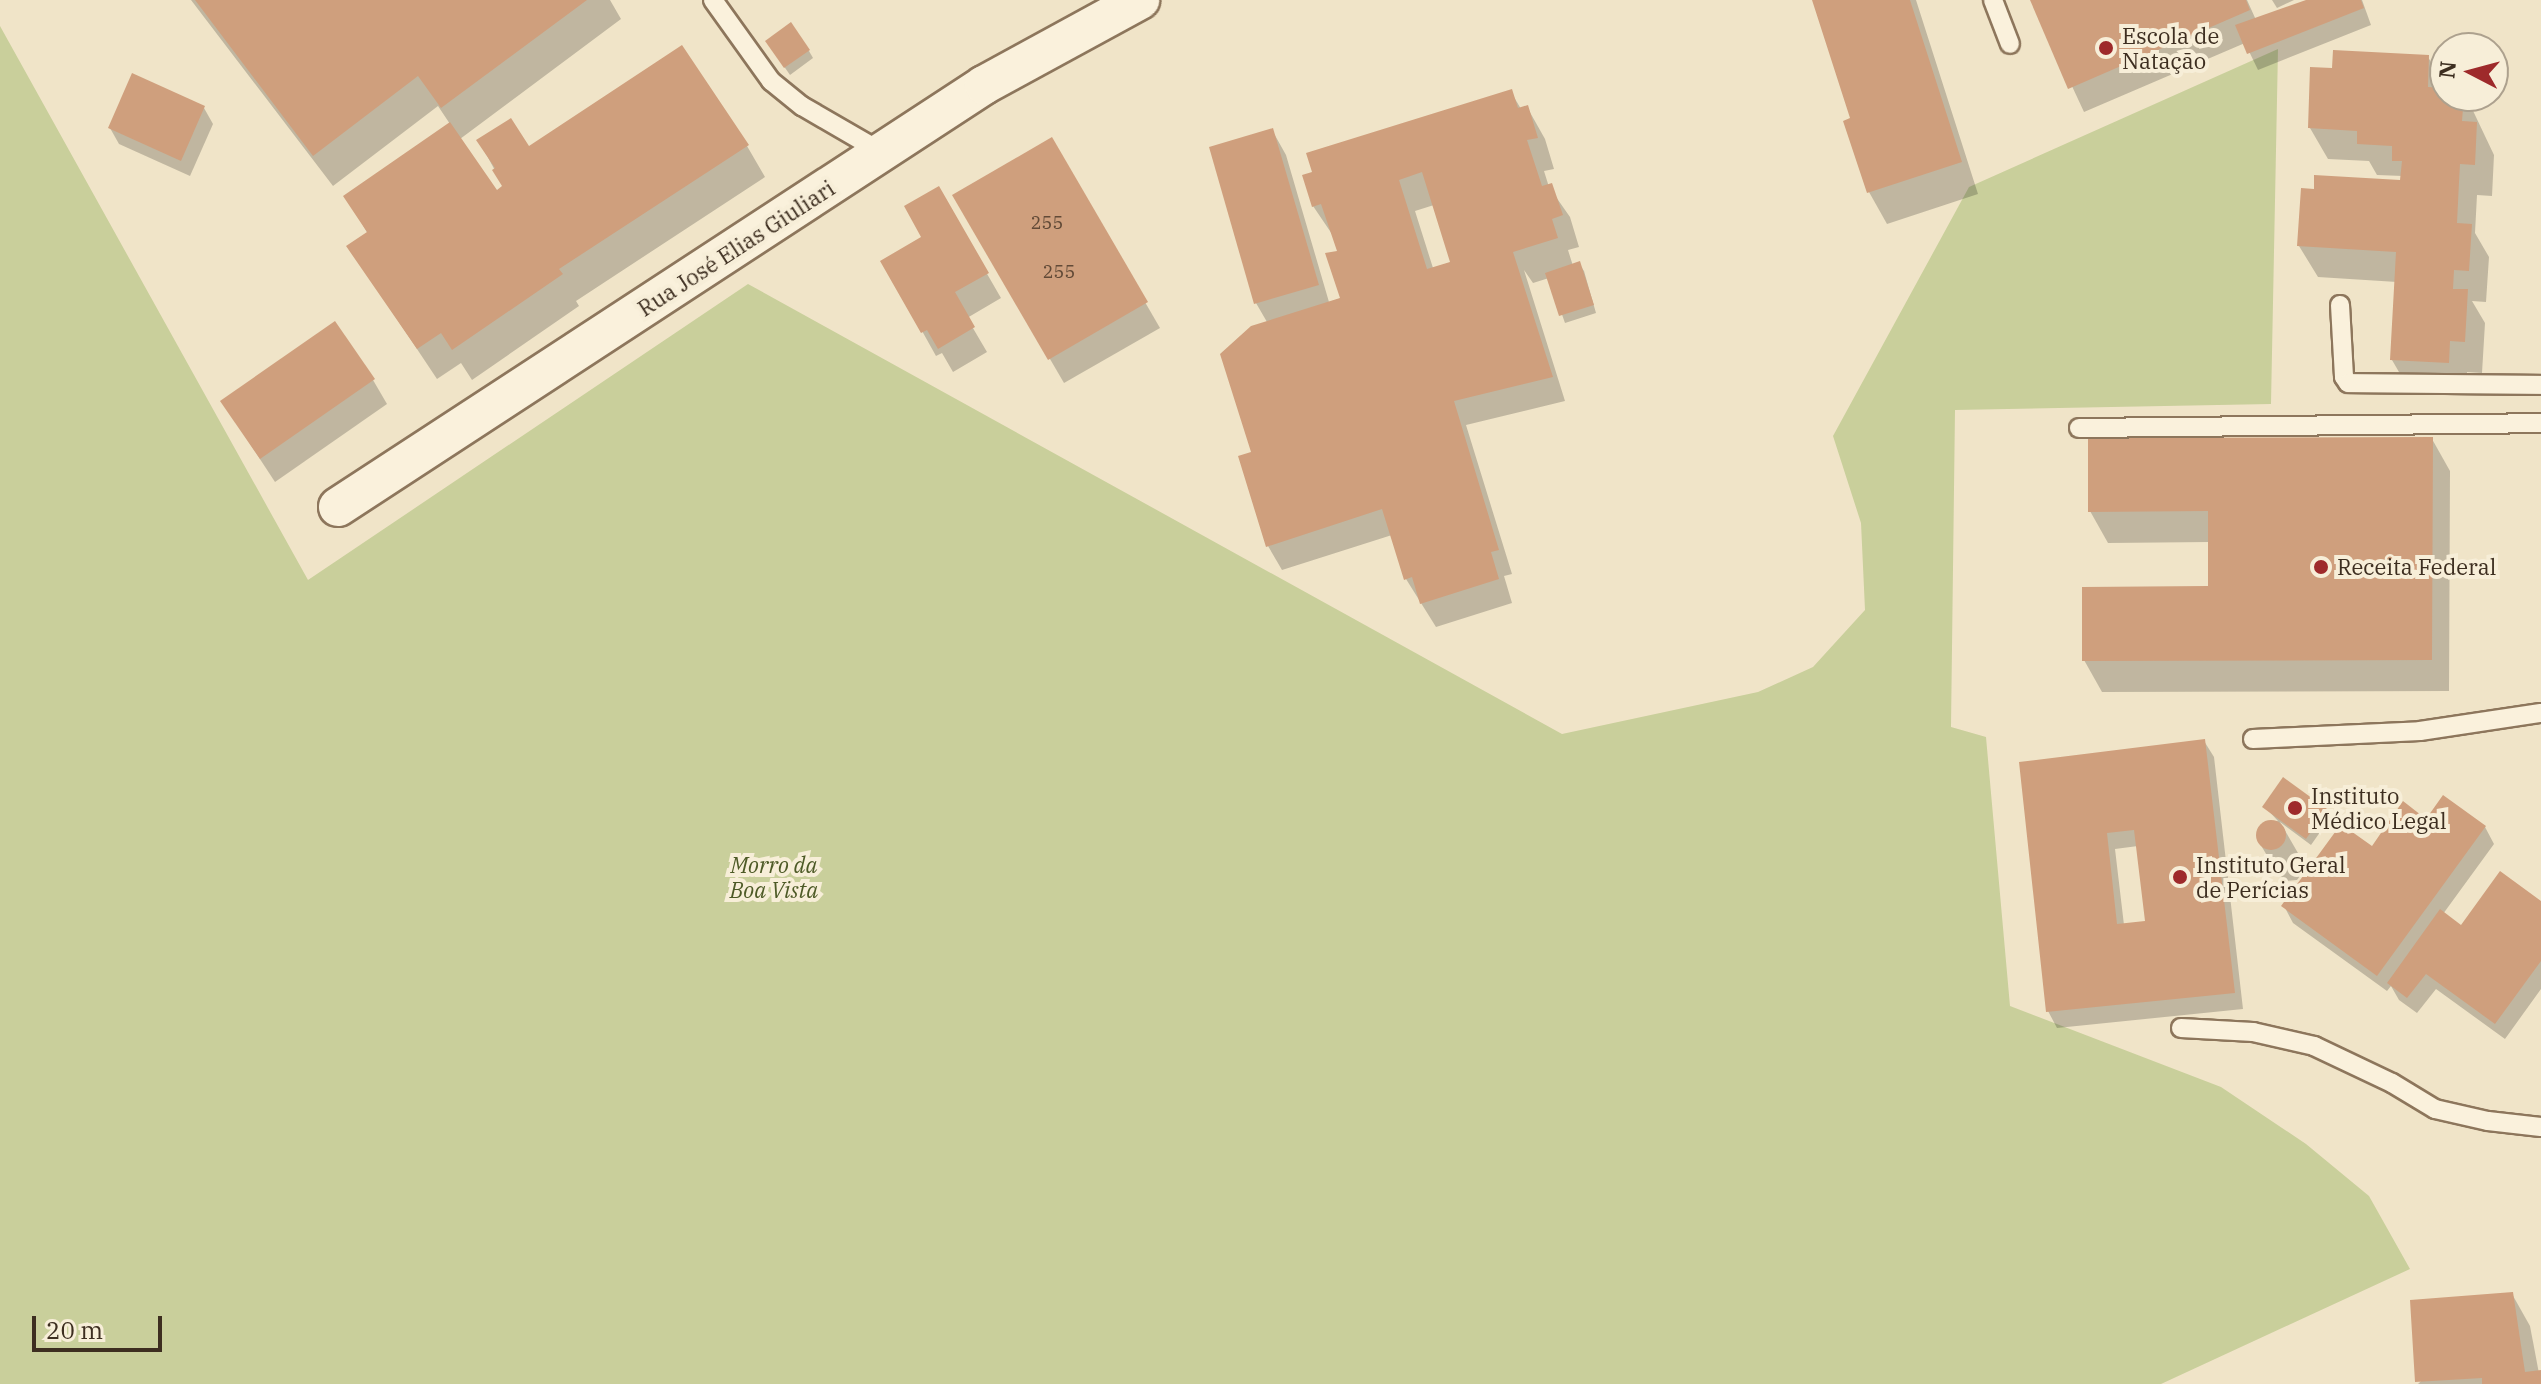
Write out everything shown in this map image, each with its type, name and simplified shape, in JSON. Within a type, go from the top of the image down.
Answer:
[{"type":"street","name":"Rua José Elias Giuliari","points":[[338,507],[984,85],[1140,0]]},
{"type":"lane","points":[[713,0],[771,81],[802,106],[883,153]]},
{"type":"lane","points":[[1993,0],[2010,44]]},
{"type":"lane","points":[[2340,305],[2344,377],[2348,383],[2541,385]]},
{"type":"lane","points":[[2079,428],[2541,423]]},
{"type":"lane","points":[[2253,739],[2420,731],[2541,713]]},
{"type":"lane","points":[[2181,1028],[2253,1032],[2314,1046],[2392,1083],[2435,1109],[2488,1121],[2541,1127]]},
{"type":"green space","name":"Morro da Boa Vista","points":[[0,26],[308,580],[748,284],[1562,734],[1758,692],[1813,667],[1865,610],[1861,523],[1833,436],[1969,187],[2278,49],[2271,404],[1955,410],[1951,727],[1986,737],[2010,1006],[2221,1087],[2306,1144],[2369,1196],[2410,1269],[2161,1384],[0,1384]]},
{"type":"building","points":[[195,0],[587,0],[441,108],[418,76],[313,156]]},
{"type":"building","points":[[1812,0],[1910,0],[1962,162],[1867,193],[1843,121],[1850,118]]},
{"type":"building","name":"Escola de Natação","points":[[2030,0],[2246,0],[2250,10],[2068,89]]},
{"type":"building","points":[[2306,0],[2361,0],[2364,8],[2247,54],[2235,25]]},
{"type":"building","points":[[791,22],[810,50],[784,68],[765,41]]},
{"type":"building","points":[[682,45],[749,145],[559,269],[563,274],[452,350],[441,333],[417,349],[346,246],[367,232],[343,196],[450,122],[497,190],[502,186],[492,170],[495,168],[476,140],[511,118],[529,146]]},
{"type":"building","points":[[2333,50],[2429,55],[2429,112],[2463,112],[2462,121],[2477,122],[2475,165],[2460,164],[2459,182],[2457,223],[2472,224],[2469,271],[2454,270],[2453,289],[2468,289],[2465,342],[2450,341],[2449,363],[2390,360],[2396,252],[2297,246],[2301,188],[2314,189],[2314,175],[2400,180],[2402,161],[2392,161],[2392,146],[2357,144],[2357,131],[2308,128],[2310,67],[2332,68]]},
{"type":"building","points":[[132,73],[205,106],[181,161],[108,128]]},
{"type":"building","points":[[1512,89],[1518,108],[1528,105],[1538,138],[1527,140],[1542,186],[1552,183],[1563,215],[1552,219],[1558,238],[1513,252],[1553,377],[1454,401],[1499,550],[1491,552],[1499,579],[1420,604],[1412,577],[1404,580],[1382,509],[1266,547],[1238,456],[1251,452],[1220,354],[1251,326],[1340,298],[1325,253],[1337,251],[1321,204],[1312,207],[1302,175],[1312,172],[1306,153]],"holes":[[[1422,172],[1450,262],[1427,269],[1399,180]]]},
{"type":"building","points":[[1273,128],[1319,285],[1254,304],[1209,147]]},
{"type":"building","points":[[1052,137],[1148,302],[1048,360],[952,195]]},
{"type":"building","points":[[939,186],[989,273],[955,292],[975,327],[938,349],[927,330],[921,333],[880,261],[921,237],[904,206]]},
{"type":"building","points":[[1580,261],[1594,305],[1559,316],[1545,273]]},
{"type":"building","points":[[335,321],[375,379],[260,459],[220,401]]},
{"type":"building","name":"Receita Federal","points":[[2433,437],[2432,660],[2082,661],[2082,587],[2208,586],[2208,511],[2088,512],[2088,438]]},
{"type":"building","name":"Instituto Geral de Perícias","points":[[2205,739],[2235,993],[2046,1012],[2019,762]],"holes":[[[2134,830],[2145,921],[2117,924],[2107,833]]]},
{"type":"building","name":"Instituto Médico Legal","points":[[2283,777],[2327,809],[2306,839],[2262,807]]},
{"type":"building","points":[[2443,795],[2486,826],[2377,976],[2281,906],[2341,824],[2372,846],[2403,801],[2426,819]]},
{"type":"building","points":[[2271,820],[2282,824],[2286,835],[2282,846],[2271,850],[2260,846],[2256,835],[2260,824]]},
{"type":"building","points":[[2500,871],[2541,901],[2541,961],[2495,1024],[2426,974],[2407,998],[2387,983],[2440,909],[2461,925]]},
{"type":"building","points":[[2513,1292],[2525,1372],[2541,1370],[2541,1384],[2482,1384],[2482,1378],[2415,1382],[2410,1300]]},
{"type":"place","name":"Escola de Natação","points":[[2106,48]]},
{"type":"place","name":"Receita Federal","points":[[2321,567]]},
{"type":"place","name":"Instituto Médico Legal","points":[[2295,808]]},
{"type":"place","name":"Instituto Geral de Perícias","points":[[2180,877]]}]
